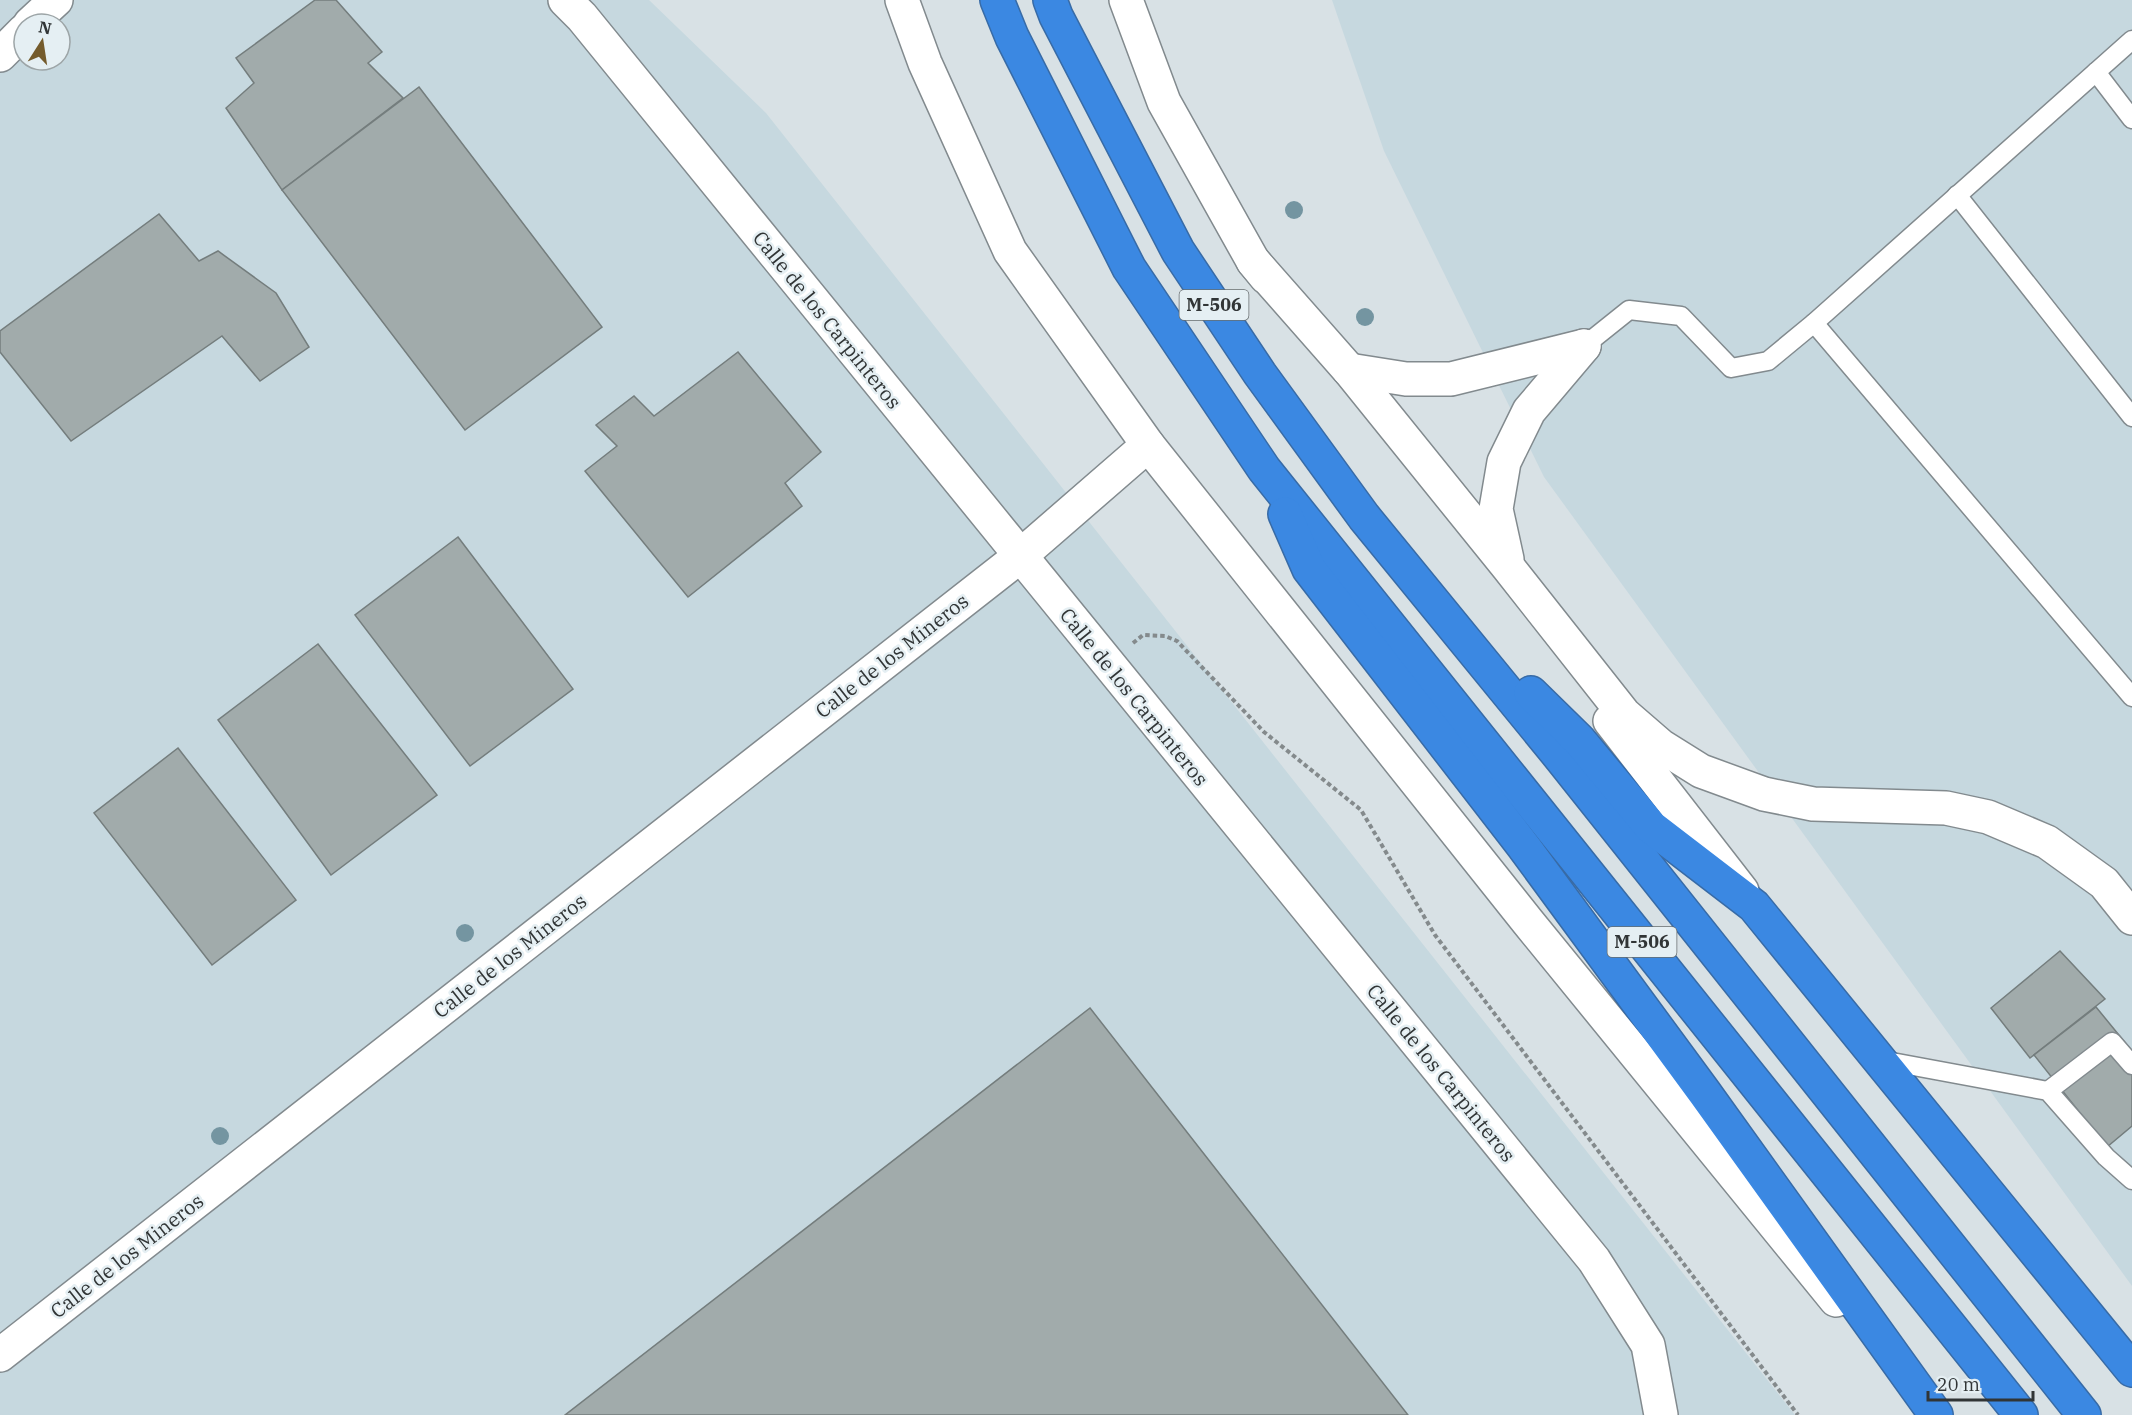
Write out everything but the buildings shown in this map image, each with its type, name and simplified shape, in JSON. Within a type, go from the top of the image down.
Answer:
[{"type":"highway","name":"M-506","points":[[997,0],[1012,37],[1129,268],[1264,469],[2021,1415]]},
{"type":"highway","name":"M-506","points":[[1050,0],[1056,16],[1178,251],[1267,383],[1364,518],[1561,758],[2084,1415]]},
{"type":"highway","points":[[1264,469],[1309,569],[1531,856],[1936,1415]]},
{"type":"highway","points":[[1419,585],[1579,740],[1651,827],[1754,906],[2132,1371]]},
{"type":"street","points":[[43,12],[56,0]]},
{"type":"street","name":"Calle de los Carpinteros","points":[[565,0],[590,27],[1019,557],[1594,1260],[1648,1346],[1661,1415]]},
{"type":"street","points":[[902,0],[925,63],[1010,251],[1148,446],[1528,922],[1930,1415]]},
{"type":"street","points":[[1126,0],[1164,102],[1253,261],[1754,906]]},
{"type":"street","points":[[0,56],[12,43]]},
{"type":"street","points":[[1253,261],[1349,370],[1509,567],[1624,714],[1661,746],[1701,771],[1764,794],[1813,804],[1946,808],[1988,817],[2047,842],[2104,884],[2132,918]]},
{"type":"street","points":[[1349,370],[1406,379],[1451,379],[1584,346]]},
{"type":"street","points":[[1509,567],[1496,509],[1503,462],[1528,411],[1584,346]]},
{"type":"street","name":"Calle de los Mineros","points":[[0,1355],[1019,557],[1148,446]]},
{"type":"lane","points":[[1584,346],[1629,310],[1681,316],[1731,368],[1767,361],[1814,323],[2132,40]]},
{"type":"lane","points":[[2096,72],[2132,119]]},
{"type":"lane","points":[[1957,195],[2132,417]]},
{"type":"lane","points":[[1814,323],[2132,697]]},
{"type":"lane","points":[[2048,1091],[2112,1042],[2130,1059]]},
{"type":"lane","points":[[1880,1059],[2048,1091],[2106,1156],[2132,1180]]},
{"type":"path","points":[[1107,664],[1143,635],[1165,636],[1177,641],[1264,732],[1361,810],[1435,935],[1798,1415]]},
{"type":"shaded area","points":[[0,0],[649,0],[766,113],[1795,1415],[0,1415]]},
{"type":"shaded area","points":[[1332,0],[2132,0],[2132,1286],[1544,477],[1384,151]]}]
